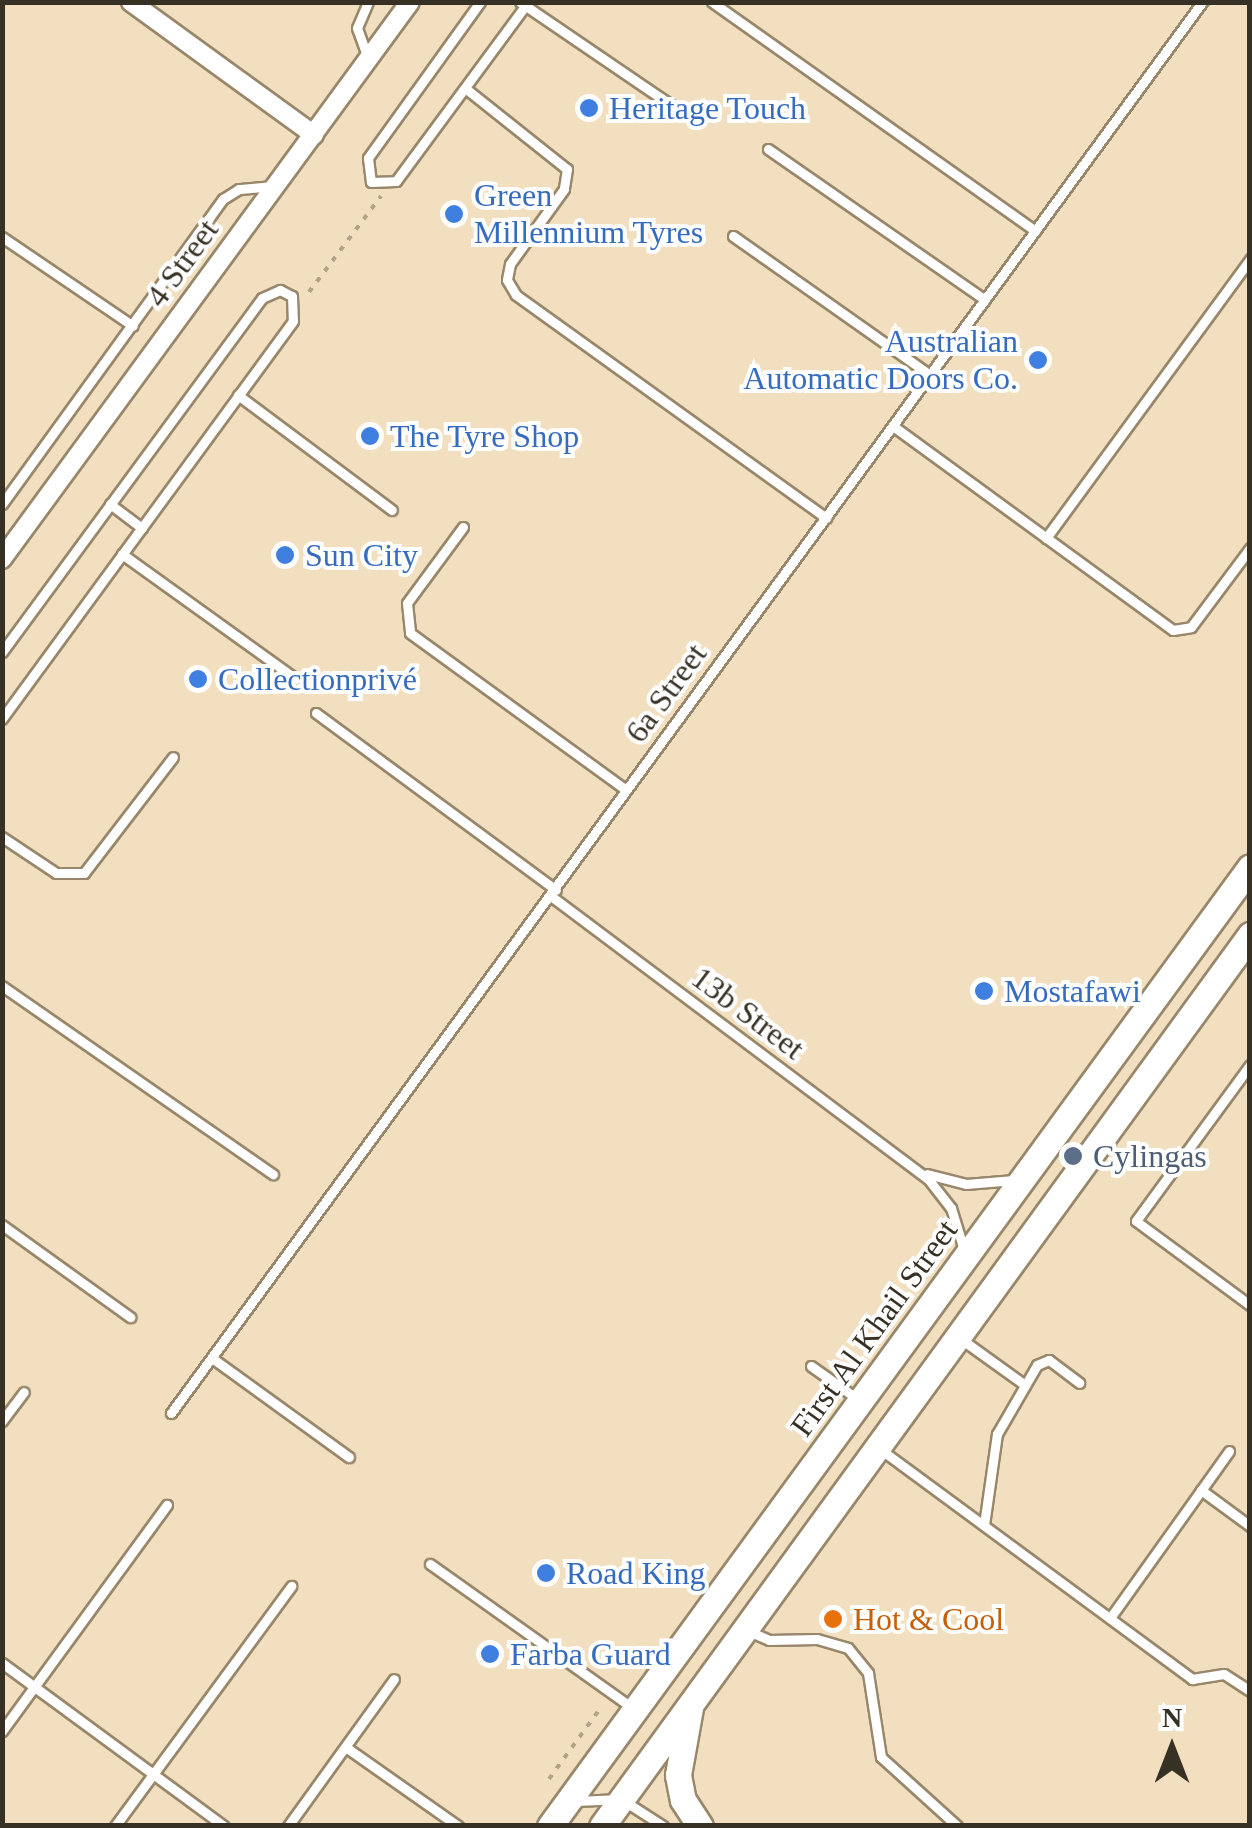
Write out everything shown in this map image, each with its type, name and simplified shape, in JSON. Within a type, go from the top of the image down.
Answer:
[{"type":"main road","name":"First Al Khail Street","points":[[555,1818],[1250,868]]},
{"type":"main road","points":[[602,1826],[873,1445],[1250,935]]},
{"type":"main road","points":[[692,1701],[678,1775],[683,1800],[700,1826]]},
{"type":"street","points":[[131,2],[314,135]]},
{"type":"street","name":"4 Street","points":[[4,555],[410,2]]},
{"type":"lane","points":[[368,2],[357,28],[368,58]]},
{"type":"lane","points":[[480,2],[368,158],[366,175],[388,186],[525,4],[680,110]]},
{"type":"lane","points":[[712,2],[1035,231]]},
{"type":"lane","name":"6a Street","points":[[171,1413],[1202,2]]},
{"type":"lane","points":[[465,88],[567,169],[564,188],[510,264],[508,280],[516,295],[826,518]]},
{"type":"lane","points":[[768,149],[985,300]]},
{"type":"lane","points":[[2,504],[223,199],[239,188],[275,186]]},
{"type":"lane","points":[[734,236],[930,376]]},
{"type":"lane","points":[[2,237],[132,326]]},
{"type":"lane","points":[[1046,538],[1250,259]]},
{"type":"lane","points":[[2,652],[262,298],[286,292],[297,308],[2,719]]},
{"type":"lane","points":[[238,395],[392,510]]},
{"type":"lane","points":[[893,426],[1179,632],[1191,627],[1250,548]]},
{"type":"lane","points":[[110,504],[142,528]]},
{"type":"lane","points":[[463,526],[407,603],[410,632],[626,790]]},
{"type":"lane","points":[[122,554],[296,679]]},
{"type":"lane","name":"13b Street","points":[[316,713],[915,1169],[951,1208],[966,1259]]},
{"type":"lane","points":[[2,837],[56,873],[84,873],[173,757]]},
{"type":"lane","points":[[2,986],[274,1174]]},
{"type":"lane","points":[[1250,1065],[1136,1221],[1250,1305]]},
{"type":"lane","name":"13b Street","points":[[915,1169],[966,1184],[1020,1179]]},
{"type":"lane","points":[[2,1225],[130,1317]]},
{"type":"lane","points":[[955,1334],[1025,1385]]},
{"type":"lane","points":[[212,1358],[349,1456]]},
{"type":"lane","points":[[984,1525],[997,1434],[1025,1385],[1045,1360],[1080,1383]]},
{"type":"lane","points":[[811,1366],[861,1402]]},
{"type":"lane","points":[[2,1421],[24,1392]]},
{"type":"lane","points":[[873,1445],[1192,1679],[1224,1674],[1250,1691]]},
{"type":"lane","points":[[1110,1618],[1230,1451]]},
{"type":"lane","points":[[1201,1490],[1250,1526]]},
{"type":"lane","points":[[2,1732],[167,1504]]},
{"type":"lane","points":[[430,1564],[635,1709]]},
{"type":"lane","points":[[115,1826],[290,1586]]},
{"type":"lane","points":[[743,1628],[769,1640],[817,1639],[848,1648],[868,1673],[881,1757],[957,1826]]},
{"type":"lane","points":[[2,1663],[224,1826]]},
{"type":"lane","points":[[288,1826],[394,1678]]},
{"type":"lane","points":[[347,1748],[458,1826]]},
{"type":"lane","points":[[555,1818],[596,1796],[621,1799],[663,1826]]},
{"type":"path","points":[[297,308],[388,186]]},
{"type":"path","points":[[549,1779],[612,1693]]},
{"type":"place","name":"Heritage Touch","points":[[589,108]]},
{"type":"place","name":"Green Millennium Tyres","points":[[454,214]]},
{"type":"place","name":"Australian Automatic Doors Co.","points":[[1038,360]]},
{"type":"place","name":"The Tyre Shop","points":[[370,436]]},
{"type":"place","name":"Sun City","points":[[285,555]]},
{"type":"place","name":"Collectionprivé","points":[[198,679]]},
{"type":"place","name":"Mostafawi","points":[[984,991]]},
{"type":"place","name":"Cylingas","points":[[1073,1156]]},
{"type":"place","name":"Road King","points":[[546,1573]]},
{"type":"place","name":"Hot & Cool","points":[[833,1619]]},
{"type":"place","name":"Farba Guard","points":[[490,1654]]}]
